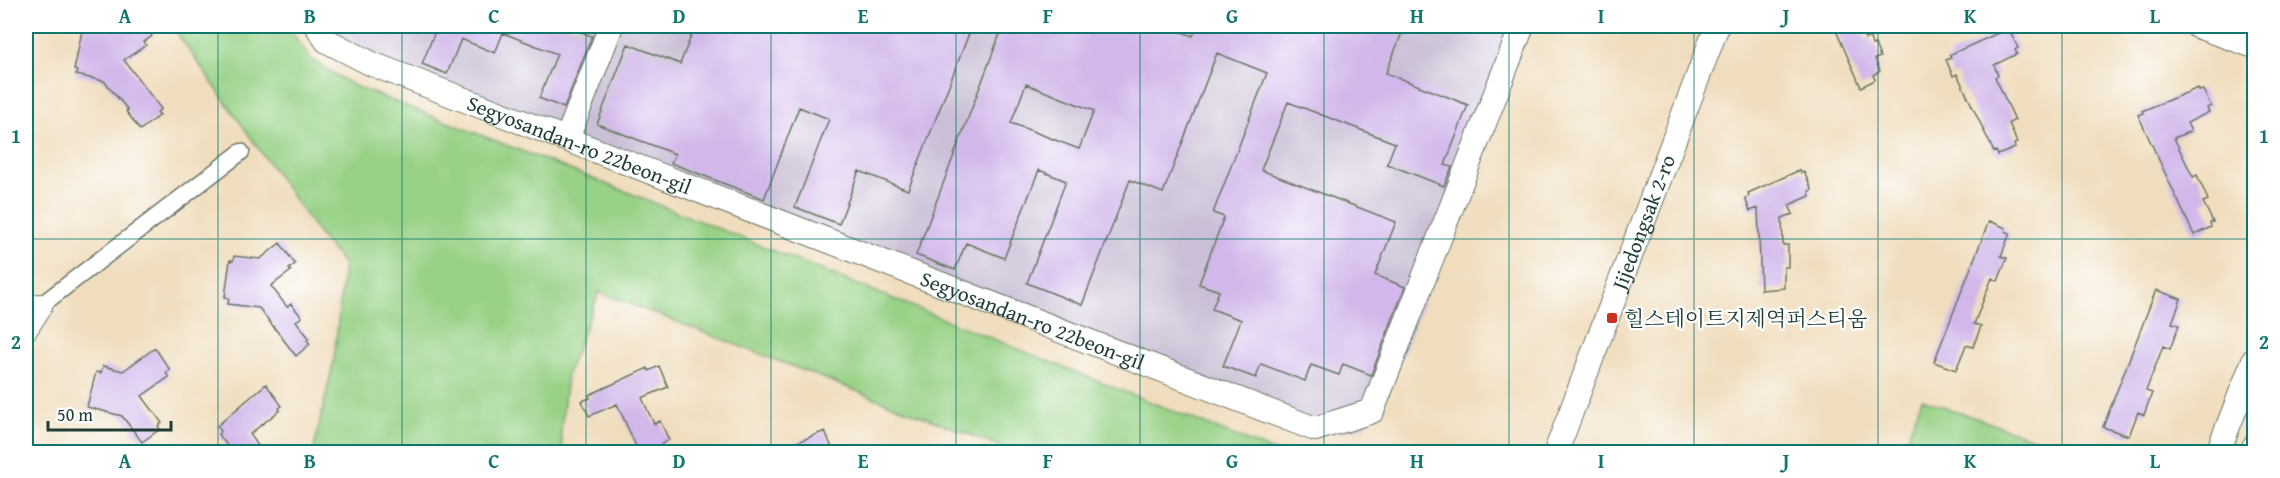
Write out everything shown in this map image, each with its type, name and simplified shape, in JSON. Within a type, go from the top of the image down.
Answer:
[{"type":"street","name":"Segyosandan-ro 22beon-gil","points":[[317,26],[327,41],[372,64],[1315,429],[1372,411],[1522,26]]},
{"type":"street","points":[[567,139],[611,26]]},
{"type":"street","name":"Jijedongsak 2-ro","points":[[1556,453],[1716,26]]},
{"type":"street","points":[[2197,26],[2254,46]]},
{"type":"street","points":[[26,328],[40,306],[241,152]]},
{"type":"street","points":[[2218,453],[2254,360]]},
{"type":"street","points":[[2252,453],[2254,447]]},
{"type":"shaded area","points":[[310,26],[1529,26],[1383,407],[1364,427],[1340,433],[368,70]]},
{"type":"green space","points":[[172,26],[287,26],[312,60],[352,85],[637,196],[1275,452],[1015,452],[599,292],[567,374],[561,431],[563,452],[313,452],[334,360],[344,264],[321,237]]},
{"type":"green space","points":[[1922,399],[2072,452],[1902,452]]},
{"type":"building","points":[[83,26],[111,30],[118,26],[145,26],[152,36],[144,42],[146,45],[124,60],[161,109],[157,112],[160,115],[140,130],[126,111],[128,110],[104,81],[76,75],[77,71],[74,70]]},
{"type":"building","points":[[428,26],[565,26],[592,36],[564,108],[539,98],[557,54],[503,33],[495,53],[461,39],[447,74],[422,64],[436,29]]},
{"type":"building","points":[[695,26],[972,26],[908,190],[859,171],[839,224],[795,207],[829,119],[799,107],[764,199],[671,163],[675,154],[597,124],[628,44],[680,64]]},
{"type":"building","points":[[1003,26],[1166,26],[1193,36],[1197,26],[1400,26],[1397,31],[1402,33],[1386,73],[1468,105],[1445,165],[1452,167],[1444,186],[1387,164],[1395,143],[1288,102],[1261,170],[1396,222],[1375,275],[1405,287],[1371,375],[1343,364],[1339,375],[1311,365],[1305,381],[1261,364],[1256,378],[1223,366],[1241,320],[1212,309],[1219,291],[1199,284],[1224,217],[1213,213],[1267,73],[1217,53],[1163,193],[1130,180],[1082,305],[1027,283],[1066,181],[1039,170],[1004,258],[966,243],[955,270],[916,255]],"holes":[[[1026,84],[1094,111],[1079,149],[1011,123]]]},
{"type":"building","points":[[1834,26],[1860,26],[1865,39],[1870,38],[1872,45],[1875,44],[1880,57],[1875,59],[1880,71],[1873,75],[1875,80],[1861,87]]},
{"type":"building","points":[[2005,30],[2007,33],[2010,32],[2018,48],[2015,50],[2017,54],[1994,65],[1998,75],[1995,77],[2015,120],[2009,123],[2017,143],[2014,144],[2015,148],[1998,155],[1996,151],[1994,152],[1957,74],[1953,76],[1946,60],[1951,58],[1949,55]]},
{"type":"building","points":[[2198,88],[2199,91],[2203,90],[2211,106],[2207,108],[2209,112],[2187,123],[2191,131],[2174,138],[2193,177],[2197,175],[2208,200],[2203,202],[2213,222],[2210,223],[2211,227],[2194,235],[2138,115],[2143,113],[2142,111]]},
{"type":"building","points":[[1800,170],[1801,173],[1804,172],[1812,190],[1809,191],[1810,196],[1789,205],[1793,214],[1782,218],[1783,245],[1788,245],[1788,267],[1784,267],[1784,288],[1761,290],[1758,208],[1750,211],[1745,198],[1749,196],[1748,193]]},
{"type":"building","points":[[1989,221],[2006,228],[2005,231],[2010,233],[2001,256],[2007,258],[1998,281],[1992,278],[1974,324],[1981,326],[1973,347],[1966,345],[1956,370],[1934,362]]},
{"type":"building","points":[[280,243],[295,264],[289,269],[291,271],[271,286],[287,307],[291,304],[302,317],[296,321],[309,338],[307,340],[310,344],[296,356],[259,308],[228,304],[229,298],[225,297],[230,260],[233,261],[234,256],[260,259]]},
{"type":"building","points":[[2156,290],[2181,299],[2172,323],[2179,325],[2170,349],[2163,346],[2146,391],[2152,393],[2144,415],[2138,412],[2129,436],[2103,427]]},
{"type":"building","points":[[155,348],[170,370],[166,373],[169,377],[142,396],[162,423],[158,426],[160,429],[142,442],[122,416],[87,407],[96,372],[101,373],[103,366],[123,371]]},
{"type":"building","points":[[659,366],[668,387],[642,398],[654,424],[660,421],[669,440],[661,444],[665,453],[639,453],[617,404],[589,416],[582,401],[590,398],[589,395],[648,368],[649,371]]},
{"type":"building","points":[[266,384],[282,406],[250,434],[263,453],[233,453],[218,434],[221,431],[217,426]]},
{"type":"building","points":[[825,431],[834,453],[773,453],[773,452]]},
{"type":"place","name":"힐스테이트지제역퍼스티움","points":[[1612,318]]}]
